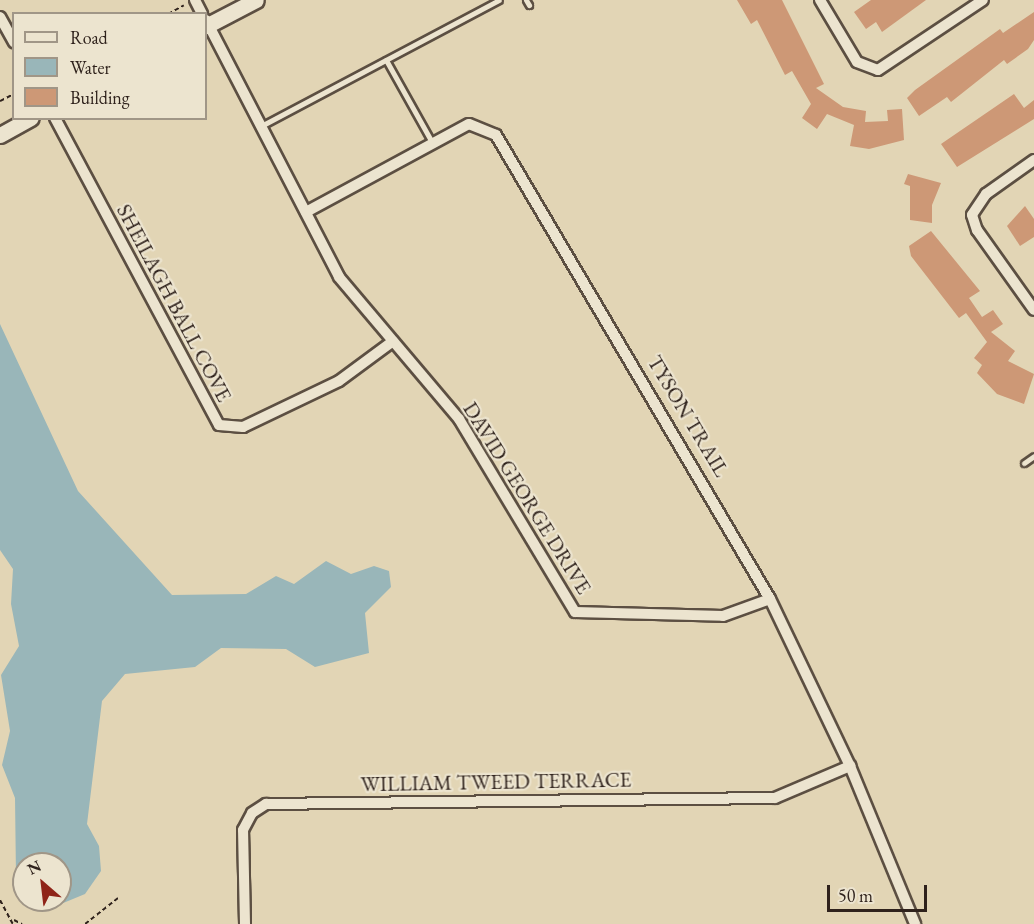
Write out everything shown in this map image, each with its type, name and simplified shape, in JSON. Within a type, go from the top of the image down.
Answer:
[{"type":"street","points":[[207,20],[256,0]]},
{"type":"street","points":[[820,0],[857,62],[878,70],[983,0]]},
{"type":"street","points":[[0,17],[12,38]]},
{"type":"street","name":"DAVID GEORGE DRIVE","points":[[207,25],[339,277],[459,419],[575,612],[723,616],[770,599]]},
{"type":"street","points":[[0,135],[27,120]]},
{"type":"street","name":"SHEILAGH BALL COVE","points":[[56,120],[219,425],[243,427],[328,386],[393,341]]},
{"type":"street","name":"TYSON TRAIL","points":[[306,212],[469,124],[496,135],[770,599],[850,766],[915,924]]},
{"type":"street","points":[[1034,159],[986,194],[972,215],[976,230],[1034,310]]},
{"type":"street","name":"WILLIAM TWEED TERRACE","points":[[245,924],[243,830],[252,813],[266,804],[775,798],[850,766]]},
{"type":"lane","points":[[261,126],[500,0]]},
{"type":"lane","points":[[386,60],[433,144]]},
{"type":"lane","points":[[1024,463],[1034,456]]},
{"type":"path","points":[[172,12],[195,0]]},
{"type":"path","points":[[85,924],[118,898]]},
{"type":"path","points":[[0,900],[14,922],[22,924]]},
{"type":"water","points":[[0,324],[78,491],[172,595],[246,594],[276,576],[294,584],[326,561],[351,574],[374,566],[389,571],[391,587],[365,613],[369,653],[315,667],[286,649],[221,648],[195,667],[125,674],[102,701],[87,824],[99,846],[101,871],[85,894],[72,899],[72,852],[16,852],[15,798],[2,765],[10,731],[1,675],[19,646],[11,604],[13,569],[0,550]]},
{"type":"building","points":[[737,0],[782,0],[824,84],[816,88],[843,107],[866,111],[865,122],[888,121],[887,110],[902,109],[904,140],[869,149],[850,146],[854,125],[827,114],[817,129],[802,118],[811,104],[792,71],[785,75],[757,20],[751,24]]},
{"type":"building","points":[[871,0],[926,0],[882,32],[876,22],[866,29],[854,12]]},
{"type":"building","points":[[1034,12],[1034,40],[1028,49],[1007,64],[1004,60],[951,102],[947,97],[919,116],[907,98],[915,90],[1000,29],[1003,33]]},
{"type":"building","points":[[1014,94],[1024,108],[1034,100],[1034,119],[957,167],[941,144]]},
{"type":"building","points":[[908,174],[941,183],[932,205],[932,223],[910,220],[910,186],[904,184]]},
{"type":"building","points":[[1025,206],[1034,219],[1034,237],[1020,246],[1007,226]]},
{"type":"building","points":[[931,231],[980,291],[969,298],[982,317],[993,310],[1003,324],[991,332],[1015,351],[1008,361],[1034,374],[1024,404],[997,394],[977,373],[982,365],[974,358],[987,342],[966,313],[959,318],[911,256],[909,246]]}]
